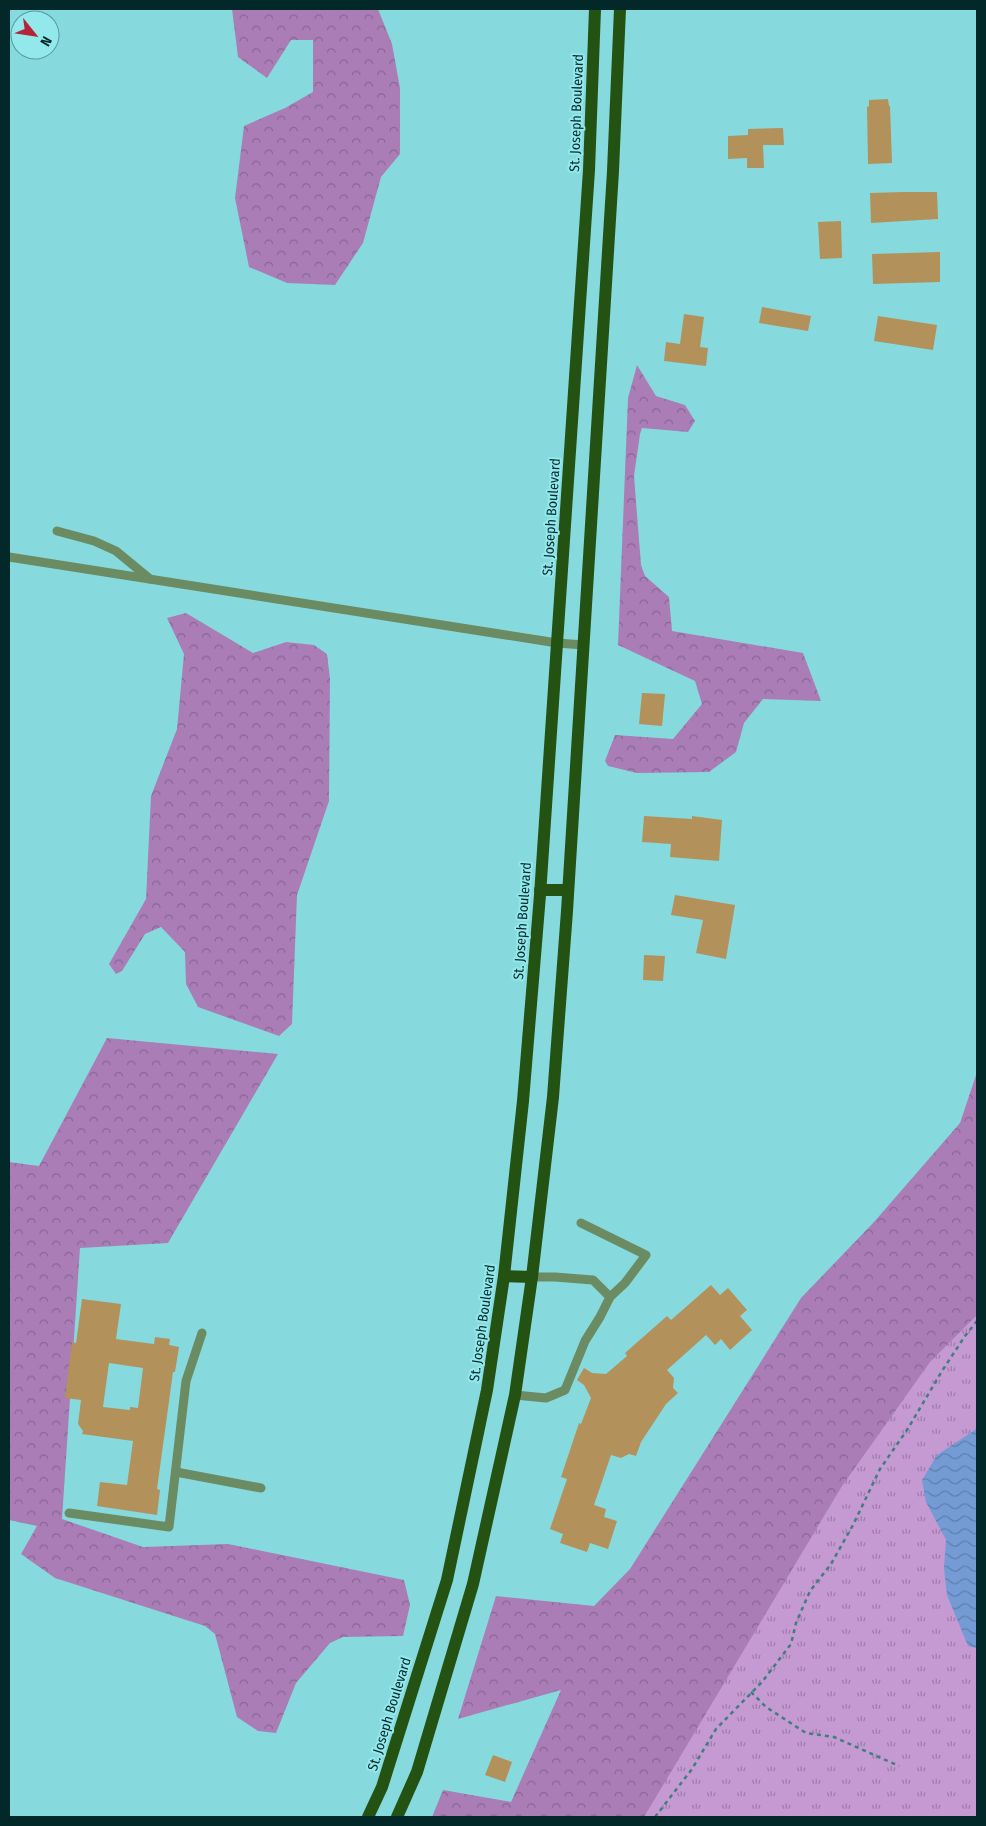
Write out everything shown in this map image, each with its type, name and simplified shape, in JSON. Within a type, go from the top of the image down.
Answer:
[{"type":"main road","name":"St. Joseph Boulevard","points":[[368,1817],[382,1786],[447,1580],[487,1390],[504,1276],[523,1101],[540,890],[589,170],[595,9]]},
{"type":"main road","points":[[397,1817],[416,1772],[473,1584],[515,1395],[532,1278],[554,1097],[613,171],[620,9]]},
{"type":"main road","points":[[589,170],[613,171]]},
{"type":"main road","points":[[540,890],[568,890]]},
{"type":"main road","points":[[504,1276],[532,1278]]},
{"type":"lane","points":[[57,531],[116,551],[150,579]]},
{"type":"lane","points":[[9,556],[557,643],[584,645]]},
{"type":"lane","points":[[515,1395],[546,1398],[565,1390],[585,1341],[610,1296],[625,1283],[646,1255],[581,1222]]},
{"type":"lane","points":[[532,1278],[555,1277],[593,1280],[610,1296]]},
{"type":"lane","points":[[69,1513],[169,1527],[186,1380],[202,1333]]},
{"type":"lane","points":[[176,1472],[261,1488]]},
{"type":"path","points":[[655,1817],[692,1769],[716,1729],[762,1682],[791,1644],[796,1623],[810,1591],[831,1564],[880,1469],[907,1430],[942,1371],[977,1321]]},
{"type":"path","points":[[751,1692],[766,1707],[806,1733],[834,1737],[899,1766]]},
{"type":"green space","points":[[232,9],[378,9],[392,44],[400,88],[400,154],[381,177],[363,243],[335,285],[287,283],[249,267],[235,198],[244,126],[285,108],[313,92],[313,40],[291,40],[267,78],[238,57]]},
{"type":"green space","points":[[637,365],[656,396],[685,405],[695,421],[688,432],[642,428],[634,476],[641,565],[645,576],[669,597],[672,631],[803,653],[821,701],[763,699],[744,723],[736,752],[709,772],[637,773],[608,766],[605,761],[615,735],[673,739],[702,704],[695,681],[618,645],[628,398]]},
{"type":"green space","points":[[186,613],[253,653],[286,642],[314,645],[327,654],[330,679],[329,801],[297,895],[292,1024],[279,1036],[198,1007],[186,984],[185,952],[161,927],[145,934],[122,971],[116,974],[109,964],[146,899],[151,796],[177,729],[184,654],[167,618]]},
{"type":"green space","points":[[107,1038],[278,1054],[168,1243],[80,1248],[62,1519],[143,1547],[228,1544],[404,1580],[410,1605],[403,1636],[343,1637],[330,1643],[296,1683],[276,1733],[258,1731],[237,1717],[215,1634],[205,1626],[55,1578],[21,1554],[37,1526],[9,1520],[9,1162],[39,1166]]},
{"type":"green space","points":[[977,1072],[977,1315],[930,1362],[842,1486],[644,1817],[432,1817],[443,1790],[511,1802],[561,1690],[458,1719],[496,1596],[594,1606],[630,1569],[801,1298],[874,1222],[960,1123]]},
{"type":"green space","points":[[977,1266],[977,1817],[592,1817]]},
{"type":"water","points":[[977,1426],[976,1648],[968,1646],[947,1595],[944,1568],[946,1540],[926,1502],[922,1480],[937,1455],[975,1430]]},
{"type":"building","points":[[888,99],[890,106],[892,163],[868,164],[867,107],[869,106],[869,100]]},
{"type":"building","points":[[783,128],[784,145],[763,145],[764,168],[747,168],[747,158],[728,159],[728,136],[748,135],[748,129]]},
{"type":"building","points":[[937,192],[938,219],[871,223],[870,193]]},
{"type":"building","points":[[841,221],[842,258],[820,259],[818,222]]},
{"type":"building","points":[[940,252],[940,282],[873,284],[872,254]]},
{"type":"building","points":[[762,307],[811,316],[808,331],[759,323]]},
{"type":"building","points":[[684,314],[704,317],[700,347],[708,348],[706,366],[664,361],[666,342],[680,344]]},
{"type":"building","points":[[878,316],[937,325],[933,350],[874,341]]},
{"type":"building","points":[[642,693],[665,694],[662,726],[639,724]]},
{"type":"building","points":[[644,816],[692,819],[692,816],[722,820],[719,861],[670,857],[671,844],[642,842]]},
{"type":"building","points":[[675,895],[735,905],[726,959],[696,953],[703,920],[671,915]]},
{"type":"building","points":[[644,955],[665,956],[663,981],[643,980]]},
{"type":"building","points":[[711,1285],[720,1295],[728,1288],[747,1310],[740,1316],[752,1330],[730,1350],[721,1339],[715,1345],[706,1335],[667,1370],[674,1378],[673,1388],[678,1393],[666,1404],[641,1442],[636,1456],[629,1454],[621,1458],[611,1455],[594,1505],[606,1509],[604,1517],[617,1521],[608,1549],[590,1543],[587,1552],[560,1543],[563,1534],[550,1529],[567,1479],[561,1477],[579,1423],[581,1424],[591,1398],[584,1385],[577,1380],[584,1368],[592,1373],[606,1374],[627,1356],[625,1353],[667,1316],[671,1320]]},
{"type":"building","points":[[82,1299],[121,1304],[116,1339],[154,1344],[155,1337],[170,1339],[169,1345],[179,1347],[175,1372],[173,1372],[157,1489],[160,1490],[157,1515],[97,1506],[100,1482],[127,1485],[133,1441],[82,1434],[83,1431],[78,1424],[81,1400],[65,1398],[72,1342],[76,1343]],"holes":[[[109,1363],[143,1368],[138,1408],[130,1407],[130,1410],[103,1407]]]},
{"type":"building","points":[[493,1755],[512,1762],[505,1782],[485,1775]]}]
